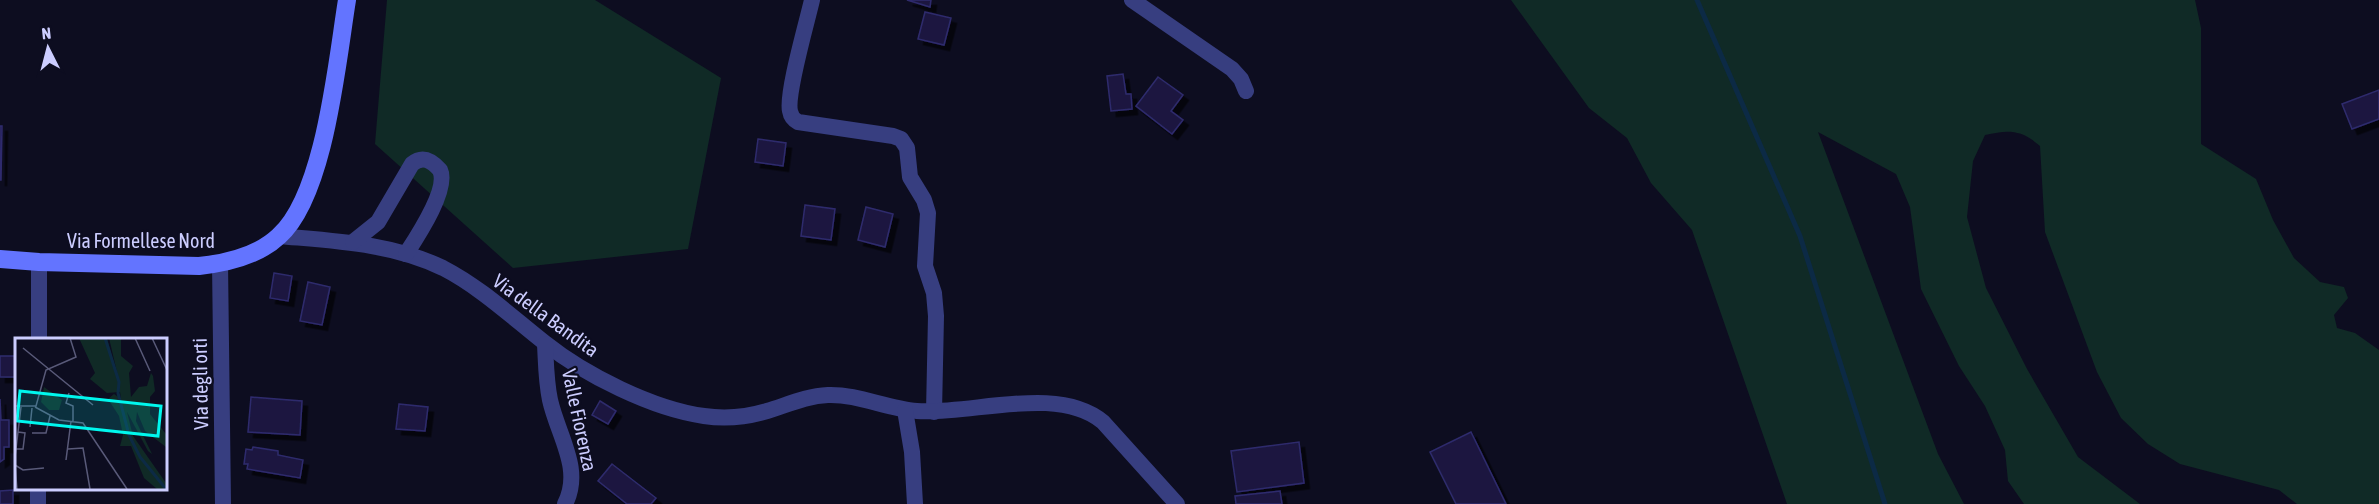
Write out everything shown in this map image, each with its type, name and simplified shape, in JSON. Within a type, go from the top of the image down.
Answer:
[{"type":"street","name":"Via Formellese Nord","points":[[0,259],[187,266],[220,263],[253,253],[279,236],[298,213],[315,169],[327,119],[347,0]]},
{"type":"street","points":[[812,0],[791,94],[790,110],[795,120],[802,124],[893,136],[901,139],[907,148],[910,177],[924,200],[928,213],[925,266],[934,293],[936,316],[934,412]]},
{"type":"street","points":[[1132,0],[1233,69],[1241,79],[1246,91]]},
{"type":"street","points":[[353,242],[378,222],[410,166],[415,161],[423,159],[440,170],[443,182],[422,229],[406,254]]},
{"type":"street","name":"Via della Bandita","points":[[279,236],[372,245],[427,261],[458,277],[507,312],[545,344],[581,368],[618,387],[660,404],[704,416],[750,415],[799,400],[827,395],[840,395],[905,410],[934,412],[1041,404],[1069,406],[1083,410],[1103,422],[1178,504]]},
{"type":"street","points":[[39,262],[39,338]]},
{"type":"street","name":"Via degli orti","points":[[220,263],[223,504]]},
{"type":"street","name":"Valle Fiorenza","points":[[545,344],[550,400],[572,473],[571,492],[565,504]]},
{"type":"street","points":[[905,410],[912,452],[915,504]]},
{"type":"green space","points":[[387,0],[595,0],[721,78],[688,249],[513,268],[375,144]]},
{"type":"green space","points":[[1511,0],[2195,0],[2201,28],[2201,144],[2256,179],[2273,220],[2294,258],[2320,282],[2344,287],[2348,298],[2334,315],[2337,328],[2355,333],[2379,350],[2379,504],[2297,504],[2279,490],[2180,464],[2148,444],[2121,418],[2097,372],[2045,232],[2040,146],[2027,136],[2014,132],[2001,132],[1985,135],[1973,161],[1967,217],[1986,288],[2027,369],[2078,457],[2140,504],[2024,504],[2008,481],[2005,450],[1985,406],[1959,366],[1921,289],[1910,207],[1896,174],[1818,132],[1938,454],[1964,504],[1787,504],[1692,230],[1651,183],[1627,138],[1589,108]]},
{"type":"building","points":[[907,0],[931,0],[930,7]]},
{"type":"building","points":[[925,12],[951,18],[944,45],[918,39]]},
{"type":"building","points":[[1123,74],[1126,94],[1131,94],[1132,109],[1111,111],[1107,76]]},
{"type":"building","points":[[1158,77],[1183,95],[1171,111],[1183,120],[1172,134],[1136,106]]},
{"type":"building","points":[[2379,90],[2379,119],[2352,129],[2342,104]]},
{"type":"building","points":[[0,126],[2,126],[1,180],[0,180]]},
{"type":"building","points":[[758,139],[786,143],[783,166],[755,162]]},
{"type":"building","points":[[805,205],[835,209],[831,240],[801,236]]},
{"type":"building","points":[[866,207],[893,214],[885,247],[858,240]]},
{"type":"building","points":[[274,273],[292,276],[288,301],[270,298]]},
{"type":"building","points":[[308,282],[330,287],[322,325],[300,321]]},
{"type":"building","points":[[0,356],[15,356],[15,377],[0,377]]},
{"type":"building","points":[[251,397],[302,401],[300,435],[248,432]]},
{"type":"building","points":[[0,399],[1,420],[9,420],[9,447],[4,447],[4,459],[0,462]]},
{"type":"building","points":[[600,401],[616,411],[608,424],[592,415]]},
{"type":"building","points":[[399,404],[428,407],[425,431],[396,429]]},
{"type":"building","points":[[1471,432],[1506,504],[1456,504],[1430,452]]},
{"type":"building","points":[[1299,442],[1304,483],[1237,492],[1231,451]]},
{"type":"building","points":[[253,447],[278,451],[278,455],[303,460],[300,478],[247,469],[248,464],[244,464],[246,449],[252,450]]},
{"type":"building","points":[[612,464],[656,498],[651,504],[627,504],[598,481]]},
{"type":"building","points":[[13,490],[13,504],[0,504],[0,491]]},
{"type":"building","points":[[1280,491],[1282,504],[1236,504],[1235,496]]},
{"type":"waterway","points":[[1697,0],[1800,236],[1885,504]]}]
